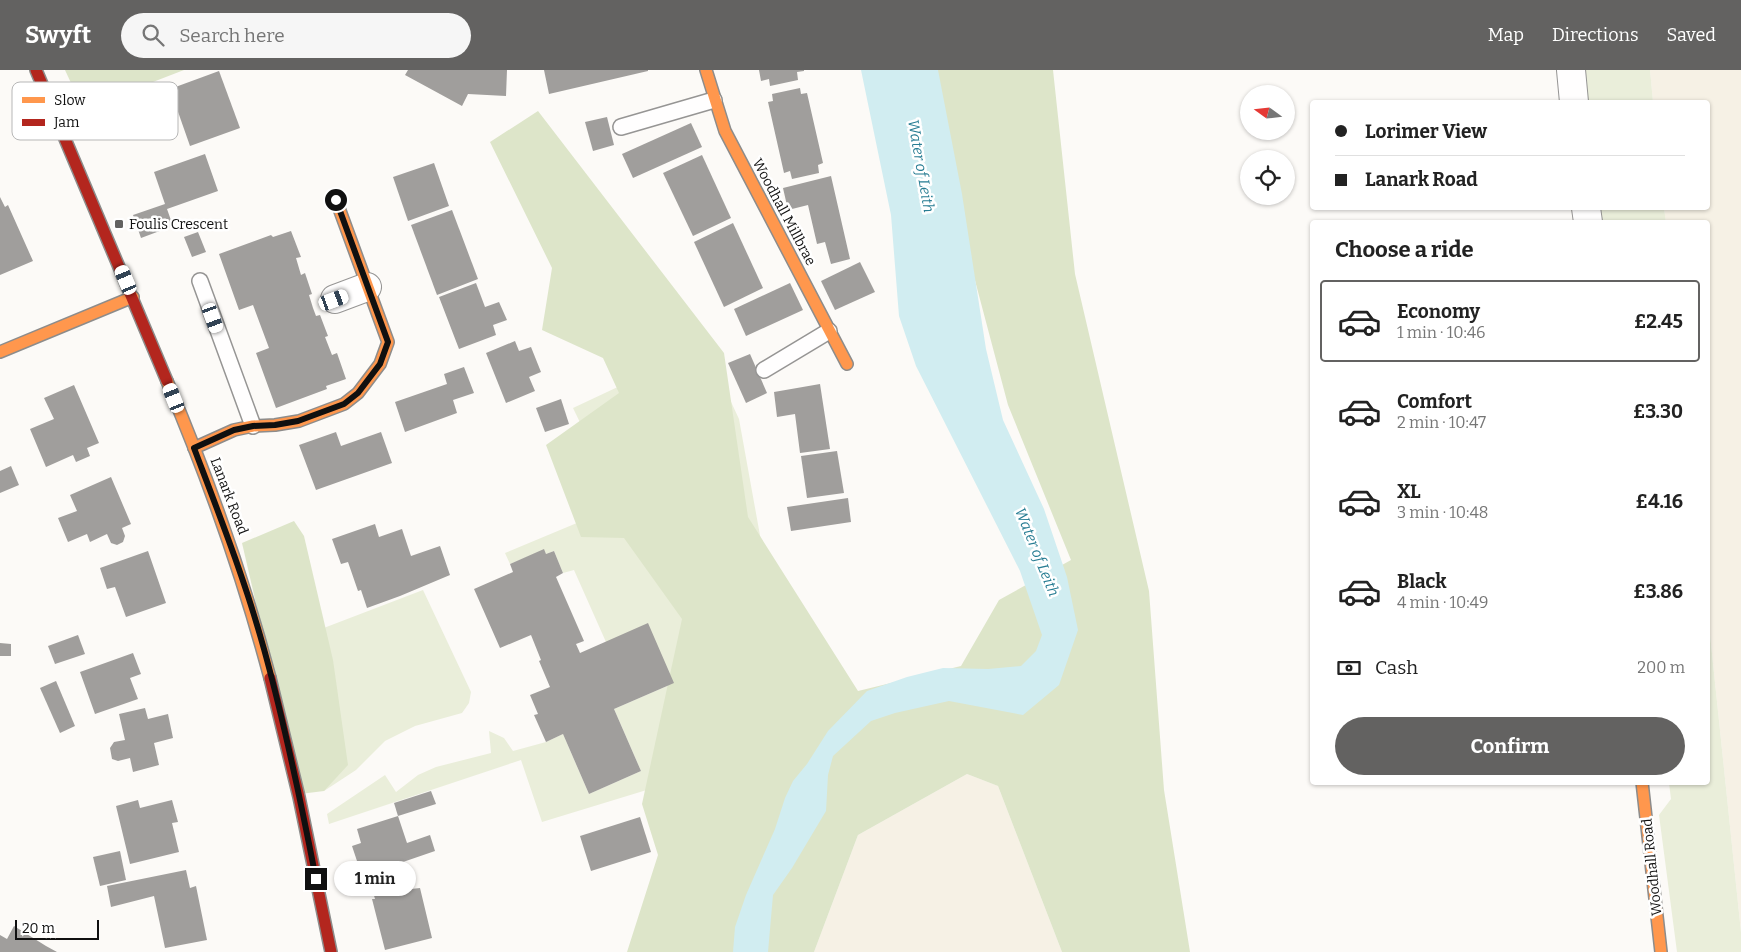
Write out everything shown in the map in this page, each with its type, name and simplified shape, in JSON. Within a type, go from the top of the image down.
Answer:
[{"type":"street","name":"Lanark Road","points":[[36,70],[41,82]]},
{"type":"street","name":"Woodhall Millbrae","points":[[706,70],[725,131],[847,364]]},
{"type":"street","points":[[1571,70],[1574,100]]},
{"type":"street","name":"Lanark Road","points":[[66,140],[133,297],[230,542],[264,648],[301,806],[332,952]]},
{"type":"street","points":[[194,448],[234,430],[298,421],[344,404],[358,393],[380,364],[388,342],[336,200]]},
{"type":"street","points":[[334,300],[367,287]]},
{"type":"street","points":[[0,352],[133,297]]},
{"type":"street","name":"Woodhall Road","points":[[1642,785],[1661,952]]},
{"type":"lane","points":[[621,128],[714,100]]},
{"type":"lane","points":[[200,282],[253,426]]},
{"type":"lane","points":[[764,370],[829,331]]},
{"type":"shaded area","points":[[1650,70],[1741,70],[1741,932],[1710,634],[1710,220],[1666,220],[1664,210],[1710,210],[1710,100],[1653,100]]},
{"type":"shaded area","points":[[967,774],[998,786],[1062,952],[814,952],[858,835]]},
{"type":"green space","points":[[65,70],[184,70],[153,82],[71,82]]},
{"type":"green space","points":[[915,70],[1053,70],[1075,274],[1149,591],[1164,790],[1190,952],[1062,952],[998,786],[967,774],[858,835],[814,952],[627,952],[658,855],[642,804],[682,619],[624,538],[581,537],[546,445],[619,393],[603,358],[542,330],[552,268],[490,142],[538,111],[724,353],[748,517],[858,691],[961,666],[999,600],[1071,560],[1008,405],[937,137]]},
{"type":"green space","points":[[1584,70],[1650,70],[1653,100],[1588,100]]},
{"type":"green space","points":[[1600,210],[1664,210],[1666,220],[1602,220]]},
{"type":"green space","points":[[705,346],[739,419],[763,552],[663,785],[542,822],[521,760],[329,824],[327,814],[385,775],[396,792],[418,775],[436,767],[491,753],[489,731],[504,738],[513,751],[546,742],[563,734],[589,794],[641,771],[614,709],[674,683],[606,642],[574,570],[563,573],[554,551],[546,554],[544,550],[510,564],[505,553],[620,505],[573,408]]},
{"type":"green space","points":[[294,521],[304,536],[333,660],[348,765],[324,791],[300,794],[242,543]]},
{"type":"green space","points":[[423,590],[471,692],[469,703],[462,713],[415,726],[385,741],[356,770],[324,791],[295,639]]},
{"type":"green space","points":[[1710,634],[1741,932],[1741,952],[1677,952],[1659,815],[1671,799],[1669,785],[1710,785]]},
{"type":"water","name":"Water of Leith","points":[[861,70],[938,70],[962,194],[986,349],[1003,420],[1044,509],[1067,577],[1078,630],[1059,685],[1023,715],[949,701],[895,713],[871,721],[833,756],[828,775],[826,811],[792,868],[773,895],[768,952],[733,952],[735,927],[746,895],[775,829],[785,798],[793,781],[807,764],[828,731],[867,691],[907,677],[943,668],[988,669],[1021,666],[1036,651],[1042,635],[1020,571],[916,366],[899,316],[891,215]]},
{"type":"building","points":[[408,70],[507,70],[506,96],[468,94],[462,106],[405,75]]},
{"type":"building","points":[[544,70],[648,70],[648,71],[549,94]]},
{"type":"building","points":[[759,70],[804,71],[797,72],[798,80],[770,86],[769,79],[761,81]]},
{"type":"building","points":[[219,71],[240,128],[190,146],[178,112],[178,86]]},
{"type":"building","points":[[800,88],[801,94],[807,93],[823,163],[818,165],[819,173],[792,179],[790,171],[784,173],[768,102],[773,101],[772,94]]},
{"type":"building","points":[[607,117],[614,145],[593,151],[585,122]]},
{"type":"building","points":[[691,123],[702,147],[633,178],[622,154]]},
{"type":"building","points":[[205,154],[218,191],[167,209],[173,226],[141,238],[133,215],[165,204],[154,172]]},
{"type":"building","points":[[702,155],[731,218],[693,236],[663,173]]},
{"type":"building","points":[[434,163],[449,206],[408,221],[393,177]]},
{"type":"building","points":[[831,176],[850,259],[831,264],[825,242],[817,244],[808,205],[788,210],[783,188]]},
{"type":"building","points":[[0,197],[5,207],[8,205],[33,261],[0,275]]},
{"type":"building","points":[[452,210],[478,279],[437,295],[411,225]]},
{"type":"building","points":[[733,223],[763,288],[724,307],[694,242]]},
{"type":"building","points":[[291,231],[301,257],[296,258],[301,275],[305,273],[312,294],[309,295],[313,308],[316,316],[320,315],[328,336],[325,337],[332,355],[337,353],[346,379],[326,386],[327,389],[276,408],[256,353],[269,348],[253,305],[239,310],[219,254],[271,235],[273,237]]},
{"type":"building","points":[[198,232],[206,252],[192,257],[184,237]]},
{"type":"building","points":[[860,262],[875,292],[835,310],[821,281]]},
{"type":"building","points":[[476,283],[485,307],[499,302],[507,320],[493,325],[496,335],[459,349],[439,297]]},
{"type":"building","points":[[790,283],[803,310],[746,336],[734,309]]},
{"type":"building","points":[[515,341],[519,351],[531,347],[541,372],[529,377],[535,391],[506,403],[486,353]]},
{"type":"building","points":[[750,354],[767,393],[746,403],[728,363]]},
{"type":"building","points":[[464,367],[474,393],[453,400],[457,413],[405,432],[395,402],[447,384],[444,374]]},
{"type":"building","points":[[820,384],[830,449],[800,453],[795,414],[777,417],[774,392]]},
{"type":"building","points":[[74,385],[99,443],[87,448],[90,456],[76,462],[73,455],[46,467],[30,429],[54,419],[44,398]]},
{"type":"building","points":[[561,399],[569,424],[545,432],[536,408]]},
{"type":"building","points":[[336,432],[341,446],[381,432],[392,463],[316,490],[299,445]]},
{"type":"building","points":[[837,451],[844,493],[807,498],[801,456]]},
{"type":"building","points":[[11,466],[19,485],[0,493],[0,471]]},
{"type":"building","points":[[111,477],[131,524],[122,528],[125,536],[123,542],[117,545],[111,543],[107,534],[90,542],[87,534],[68,542],[58,518],[77,511],[70,495]]},
{"type":"building","points":[[848,498],[851,522],[791,531],[787,507]]},
{"type":"building","points":[[375,524],[379,537],[402,529],[411,556],[440,546],[450,575],[367,608],[361,590],[358,591],[348,562],[341,564],[332,539]]},
{"type":"building","points":[[544,549],[546,554],[554,551],[563,573],[556,577],[584,641],[576,644],[580,653],[648,623],[674,683],[614,709],[641,771],[589,794],[563,734],[546,742],[534,715],[538,714],[530,695],[550,687],[531,635],[500,648],[474,589],[513,572],[510,564]]},
{"type":"building","points":[[148,551],[166,603],[126,617],[115,587],[107,589],[100,568]]},
{"type":"building","points":[[78,635],[85,654],[55,664],[48,646]]},
{"type":"building","points":[[0,643],[11,644],[11,656],[0,656]]},
{"type":"building","points":[[133,653],[141,674],[130,678],[138,699],[95,714],[80,672]]},
{"type":"building","points":[[56,681],[75,726],[60,733],[40,688]]},
{"type":"building","points":[[145,708],[148,719],[168,714],[173,738],[154,743],[159,765],[133,772],[130,758],[118,761],[112,759],[110,748],[114,742],[125,740],[119,714]]},
{"type":"building","points":[[431,791],[436,804],[398,816],[394,803]]},
{"type":"building","points":[[138,800],[140,808],[172,800],[178,822],[172,823],[179,852],[130,864],[116,806]]},
{"type":"building","points":[[398,816],[407,843],[430,835],[435,851],[371,873],[369,867],[360,870],[352,846],[361,843],[357,829]]},
{"type":"building","points":[[640,817],[651,852],[591,871],[580,836]]},
{"type":"building","points":[[120,851],[126,880],[100,886],[93,857]]},
{"type":"building","points":[[186,870],[190,888],[196,886],[207,940],[165,948],[154,896],[111,907],[107,886]]},
{"type":"building","points":[[410,883],[411,889],[420,888],[432,938],[385,950],[372,899],[375,899],[373,892]]},
{"type":"building","points":[[14,926],[57,952],[0,952],[0,935],[7,939]]},
{"type":"traffic: slow","points":[[706,70],[725,131],[847,364]]},
{"type":"traffic: slow","points":[[194,448],[234,430],[299,421],[344,404],[358,393],[380,364],[388,342],[336,200]]},
{"type":"traffic: slow","points":[[0,352],[133,297]]},
{"type":"traffic: slow","points":[[167,381],[197,454],[224,528],[260,640],[270,678]]},
{"type":"traffic: slow","points":[[1642,785],[1661,952]]},
{"type":"traffic: jam","points":[[36,70],[41,82]]},
{"type":"traffic: jam","points":[[65,140],[167,381]]},
{"type":"traffic: jam","points":[[270,678],[299,797],[331,952]]},
{"type":"place","name":"Foulis Crescent","points":[[119,224]]},
{"type":"route","points":[[316,879],[282,718],[264,648],[230,542],[194,448],[234,430],[298,421],[344,404],[358,393],[380,364],[388,342],[336,200]]}]
